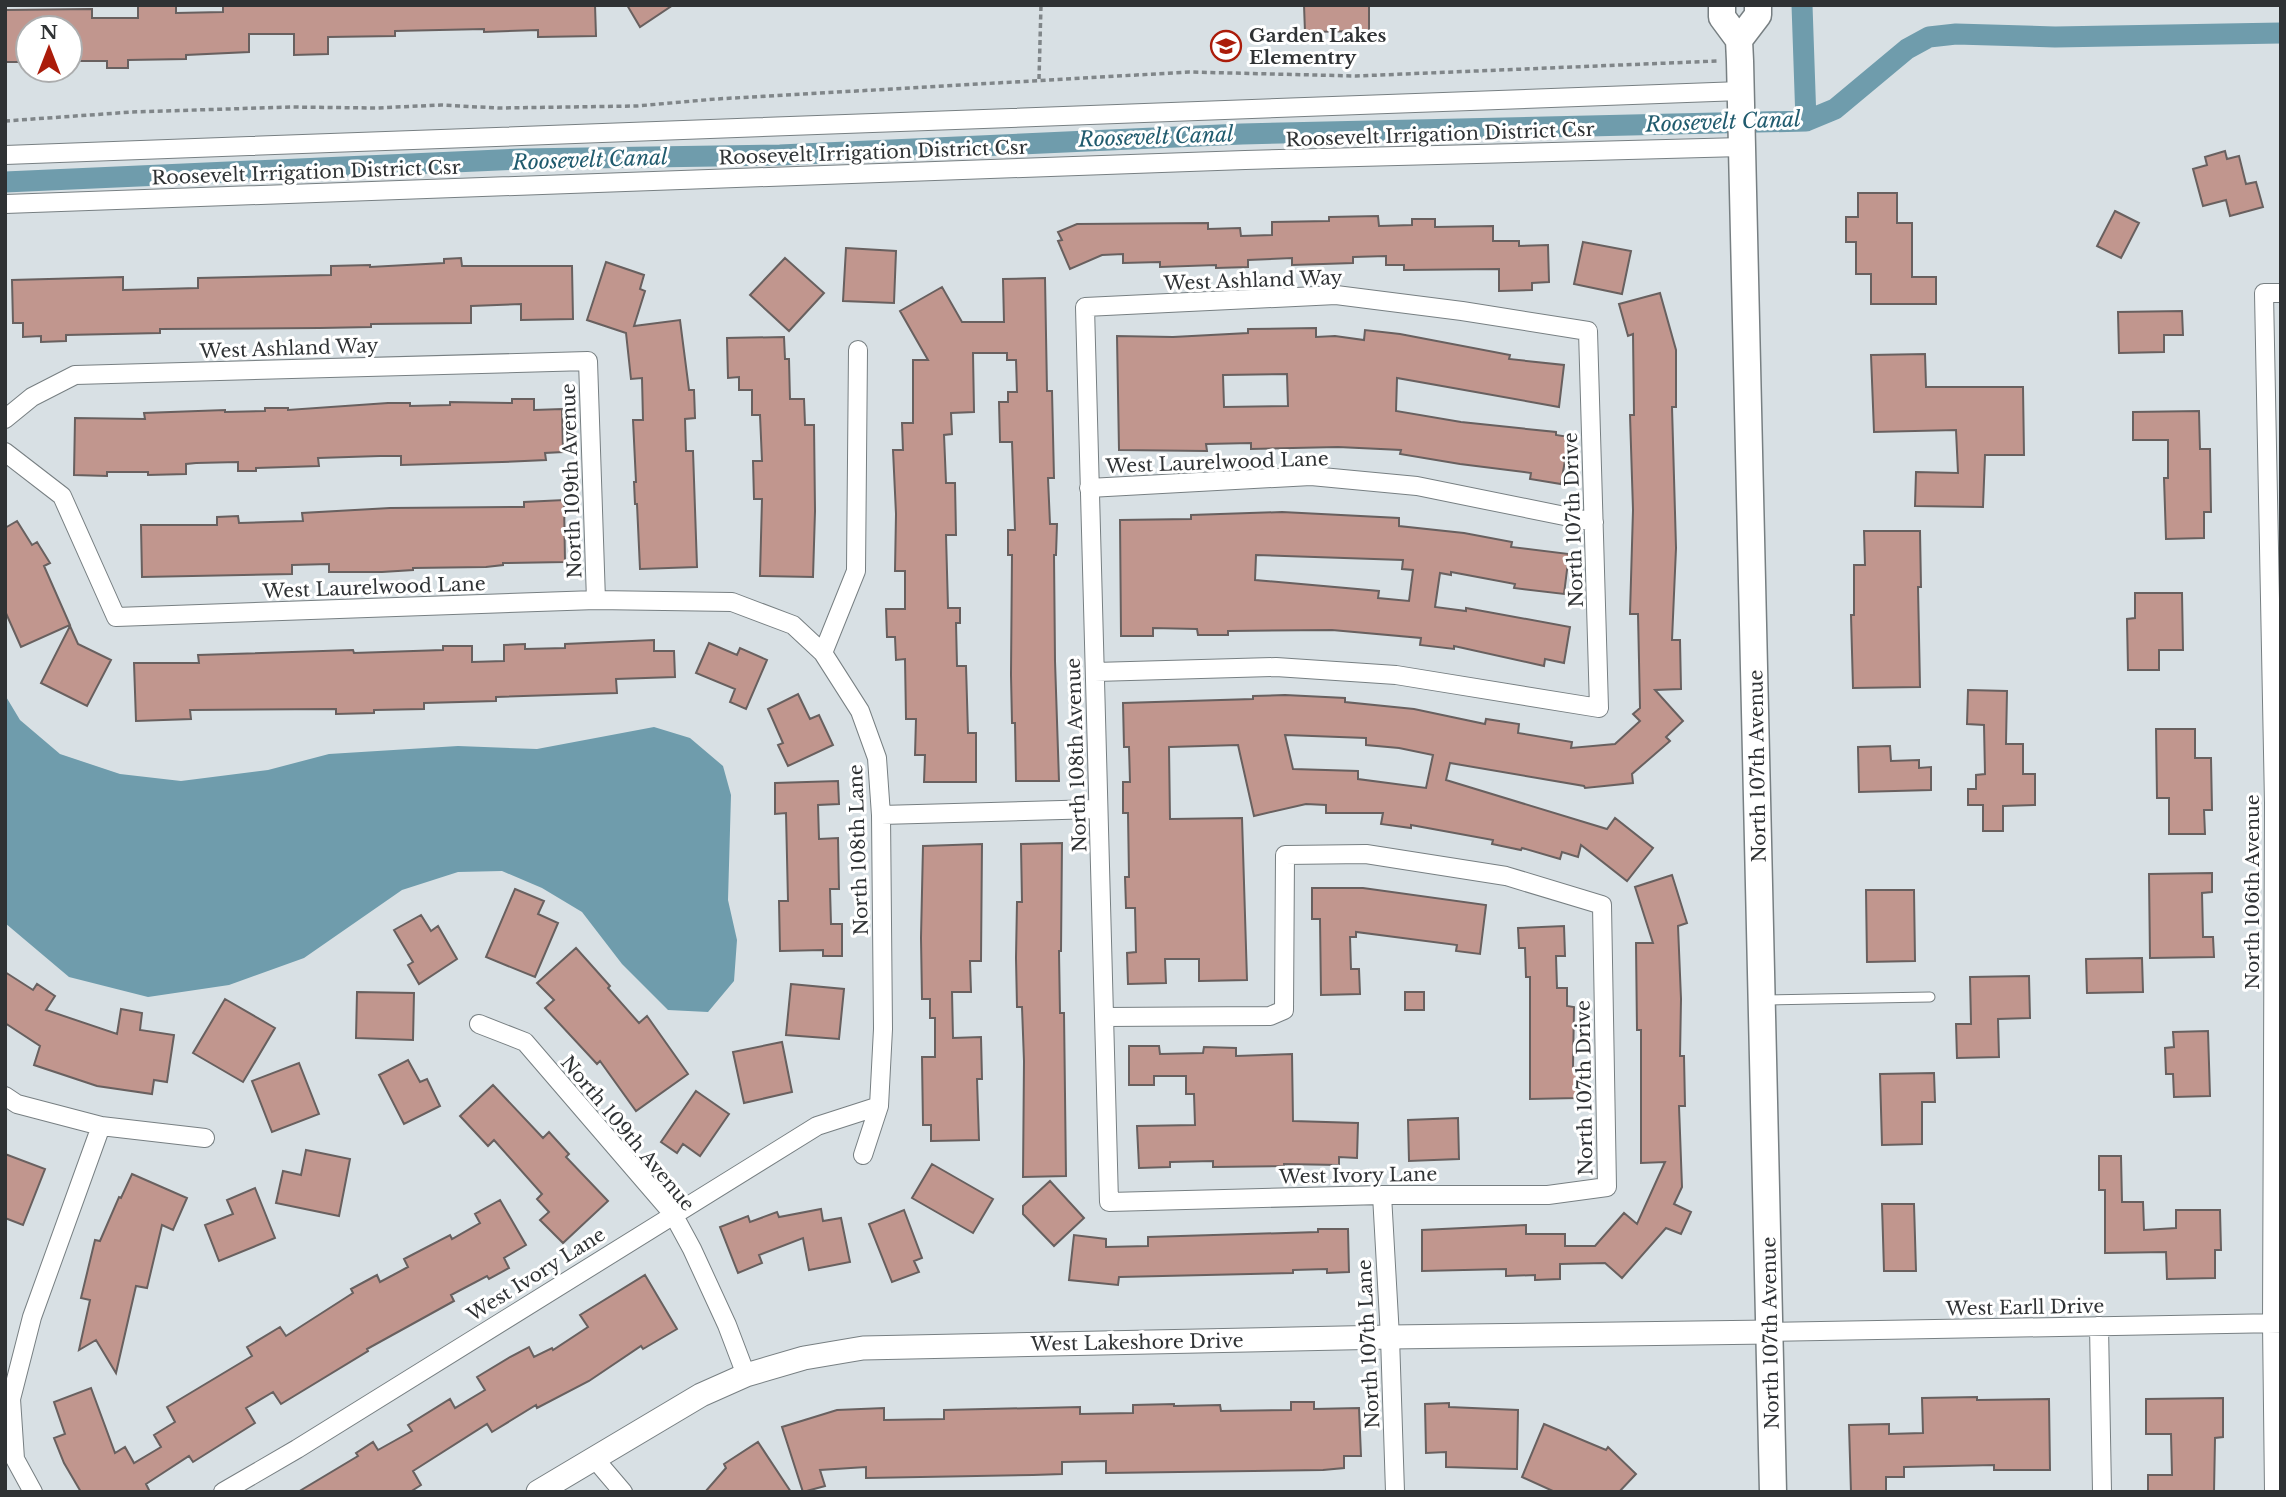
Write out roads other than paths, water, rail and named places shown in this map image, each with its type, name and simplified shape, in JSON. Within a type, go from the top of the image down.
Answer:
[{"type":"main road","name":"North 107th Avenue","points":[[1722,5],[1723,17],[1740,50],[1773,1492]]},
{"type":"main road","points":[[1740,50],[1758,15],[1758,5]]},
{"type":"street","name":"Roosevelt Irrigation District Csr","points":[[5,155],[1741,94]]},
{"type":"street","name":"Roosevelt Irrigation District Csr","points":[[5,204],[1245,160],[1742,147]]},
{"type":"street","name":"North 106th Avenue","points":[[2272,293],[2277,803],[2274,1492]]},
{"type":"street","name":"West Ashland Way","points":[[1085,307],[1336,295],[1588,331]]},
{"type":"street","name":"North 108th Avenue","points":[[1085,307],[1109,1202]]},
{"type":"street","name":"North 107th Drive","points":[[1095,672],[1276,667],[1396,675],[1599,708],[1588,331]]},
{"type":"street","points":[[823,653],[856,571],[858,350]]},
{"type":"street","name":"West Ashland Way","points":[[5,419],[32,397],[75,375],[588,361]]},
{"type":"street","name":"North 109th Avenue","points":[[588,361],[596,600]]},
{"type":"street","name":"West Laurelwood Lane","points":[[5,452],[62,496],[116,617],[596,600],[732,602],[793,625],[823,653]]},
{"type":"street","name":"West Laurelwood Lane","points":[[1090,488],[1311,476],[1417,486],[1594,522]]},
{"type":"street","name":"North 108th Lane","points":[[823,653],[860,711],[877,758],[881,815],[883,1029],[878,1106],[863,1155]]},
{"type":"street","points":[[881,815],[1098,809]]},
{"type":"street","name":"North 107th Drive","points":[[1104,1017],[1270,1016],[1284,1010],[1285,855],[1366,854],[1506,876],[1602,905],[1607,1187]]},
{"type":"street","name":"North 109th Avenue","points":[[480,1024],[525,1042],[673,1214],[721,1312],[746,1375]]},
{"type":"street","points":[[5,1096],[17,1104],[101,1126],[205,1138]]},
{"type":"street","name":"West Ivory Lane","points":[[223,1492],[297,1449],[817,1126],[878,1106]]},
{"type":"street","points":[[33,1492],[15,1459],[11,1399],[32,1317],[101,1126]]},
{"type":"street","name":"West Ivory Lane","points":[[1109,1202],[1382,1195],[1548,1195],[1607,1187]]},
{"type":"street","name":"North 107th Lane","points":[[1382,1195],[1395,1492]]},
{"type":"street","name":"West Earll Drive","points":[[1770,1332],[2276,1323]]},
{"type":"street","points":[[2099,1326],[2102,1492]]},
{"type":"street","name":"West Lakeshore Drive","points":[[538,1492],[701,1395],[746,1375],[804,1358],[863,1349],[1390,1337],[1770,1332]]},
{"type":"street","points":[[594,1458],[623,1492]]},
{"type":"lane","points":[[1762,1000],[1930,997]]},
{"type":"water","points":[[5,695],[20,720],[60,754],[120,774],[181,781],[268,770],[329,754],[458,746],[537,749],[654,727],[690,738],[723,766],[731,795],[728,900],[737,940],[734,981],[708,1012],[668,1010],[622,964],[582,912],[542,888],[502,871],[458,872],[402,890],[304,958],[229,985],[148,997],[69,977],[5,923]]},
{"type":"waterway","points":[[1802,5],[1806,121]]},
{"type":"waterway","name":"Roosevelt Canal","points":[[5,182],[522,159],[780,155],[1242,134],[1806,121],[1835,109],[1907,49],[1929,37],[1956,34],[2055,37],[2281,33]]},
{"type":"place","name":"Garden Lakes Elementry","points":[[1226,46]]}]
